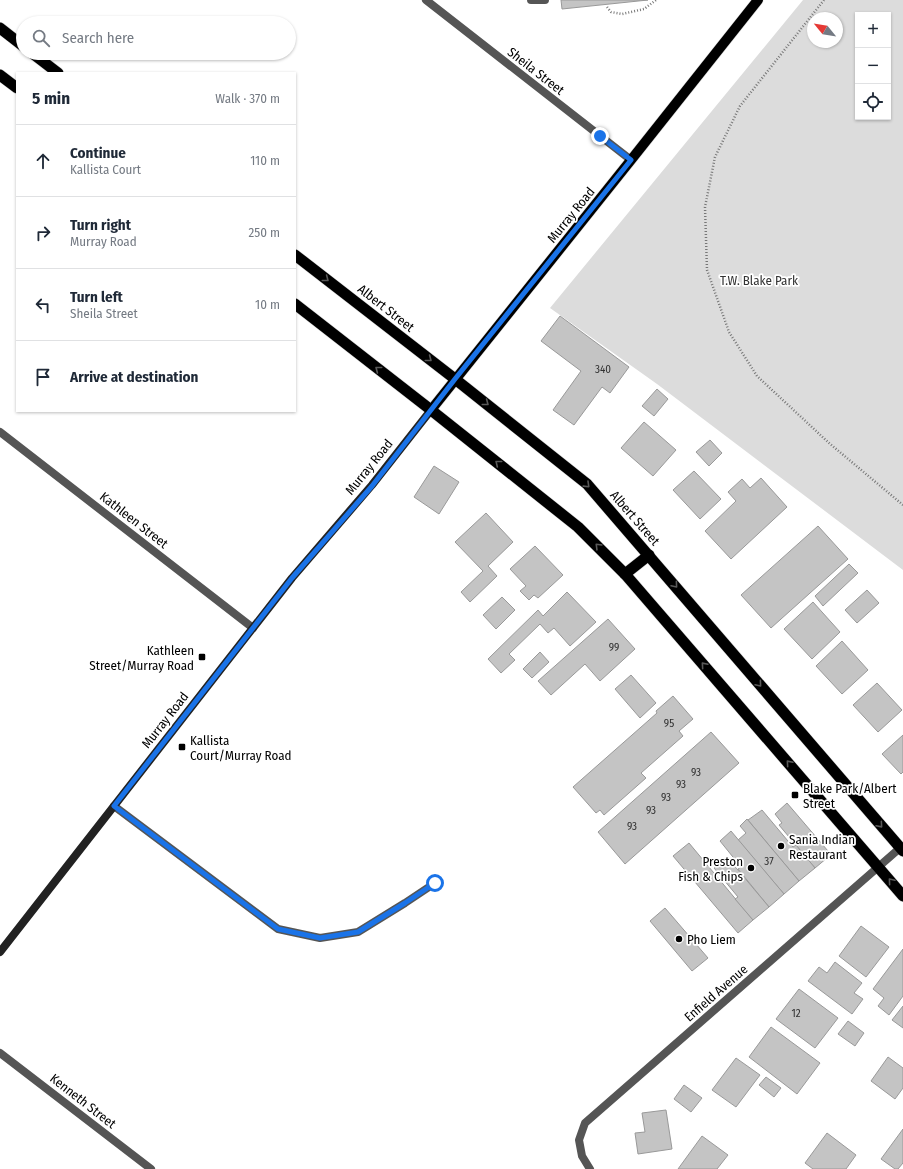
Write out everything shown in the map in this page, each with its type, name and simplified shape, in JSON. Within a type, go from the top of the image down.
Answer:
[{"type":"highway","points":[[0,28],[16,41]]},
{"type":"highway","points":[[41,60],[57,72]]},
{"type":"highway","points":[[0,75],[16,87]]},
{"type":"highway","name":"Albert Street","points":[[296,256],[587,484],[902,849]]},
{"type":"highway","points":[[296,305],[578,526],[625,574],[903,896]]},
{"type":"highway","points":[[625,574],[649,556]]},
{"type":"main road","name":"Murray Road","points":[[0,951],[292,578],[372,486],[455,379],[758,0]]},
{"type":"street","name":"Sheila Street","points":[[426,0],[631,160]]},
{"type":"street","points":[[531,0],[545,0]]},
{"type":"street","name":"Kathleen Street","points":[[0,432],[253,628]]},
{"type":"street","points":[[114,806],[278,929],[320,938],[358,932],[435,883]]},
{"type":"street","name":"Enfield Avenue","points":[[590,1169],[582,1156],[579,1140],[585,1123],[878,867],[902,849]]},
{"type":"street","name":"Kenneth Street","points":[[0,1053],[151,1169]]},
{"type":"path","points":[[607,7],[611,12],[622,14],[644,9],[656,0]]},
{"type":"path","points":[[824,0],[740,106],[715,157],[705,207],[707,270],[729,332],[757,376],[829,443],[903,505]]},
{"type":"green space","name":"T.W. Blake Park","points":[[803,0],[903,0],[903,570],[657,384],[550,308]]},
{"type":"building","points":[[561,0],[648,0],[562,9]]},
{"type":"building","points":[[560,316],[629,367],[610,393],[602,387],[574,425],[553,410],[581,371],[541,341]]},
{"type":"building","points":[[657,389],[668,399],[654,416],[642,406]]},
{"type":"building","points":[[644,422],[676,450],[653,476],[621,448]]},
{"type":"building","points":[[710,440],[722,453],[709,466],[696,452]]},
{"type":"building","points":[[434,466],[459,482],[439,514],[414,497]]},
{"type":"building","points":[[694,471],[721,499],[700,519],[673,490]]},
{"type":"building","points":[[761,478],[787,507],[731,559],[705,531],[736,501],[728,492],[742,479],[750,488]]},
{"type":"building","points":[[486,513],[513,542],[488,566],[497,576],[470,602],[461,592],[483,571],[455,542]]},
{"type":"building","points":[[818,526],[848,559],[771,628],[741,595]]},
{"type":"building","points":[[535,546],[563,575],[538,598],[534,595],[529,600],[520,591],[526,586],[510,569]]},
{"type":"building","points":[[849,564],[858,573],[823,606],[815,596]]},
{"type":"building","points":[[867,590],[879,603],[857,623],[845,610]]},
{"type":"building","points":[[567,592],[596,622],[570,646],[554,628],[548,633],[540,624],[509,654],[515,660],[501,673],[488,659],[538,610],[543,616]]},
{"type":"building","points":[[502,597],[515,610],[496,629],[483,615]]},
{"type":"building","points":[[813,602],[840,632],[812,659],[784,629]]},
{"type":"building","points":[[608,619],[635,649],[600,681],[585,664],[551,695],[538,681]]},
{"type":"building","points":[[842,641],[868,670],[842,694],[816,666]]},
{"type":"building","points":[[540,652],[549,662],[532,678],[523,669]]},
{"type":"building","points":[[631,675],[656,703],[640,718],[615,689]]},
{"type":"building","points":[[877,683],[902,710],[878,732],[853,705]]},
{"type":"building","points":[[673,696],[693,719],[679,731],[683,736],[641,773],[646,778],[604,815],[600,810],[596,813],[573,787],[657,713],[656,711]]},
{"type":"building","points":[[711,732],[739,763],[625,864],[598,832]]},
{"type":"building","points":[[903,735],[903,772],[901,774],[882,754]]},
{"type":"building","points":[[787,803],[828,851],[827,858],[815,868],[779,825],[782,823],[775,814]]},
{"type":"building","name":"Sania Indian Restaurant","points":[[762,810],[793,847],[796,845],[815,868],[799,881],[748,820]]},
{"type":"building","points":[[747,819],[799,881],[784,894],[738,840],[746,833],[740,826]]},
{"type":"building","name":"Preston Fish & Chips","points":[[731,831],[784,894],[769,907],[738,869],[741,867],[720,841]]},
{"type":"building","points":[[689,843],[753,920],[738,933],[673,856]]},
{"type":"building","points":[[727,857],[769,907],[753,920],[735,899],[738,897],[714,868]]},
{"type":"building","name":"Pho Liem","points":[[665,908],[708,958],[692,971],[650,921]]},
{"type":"building","points":[[861,926],[889,947],[866,977],[839,956]]},
{"type":"building","points":[[903,949],[903,996],[889,1015],[878,1006],[884,998],[873,989]]},
{"type":"building","points":[[835,962],[862,983],[854,993],[863,999],[852,1014],[808,981],[819,967],[827,973]]},
{"type":"building","points":[[799,989],[838,1018],[815,1048],[776,1019]]},
{"type":"building","points":[[903,1006],[903,1028],[892,1020]]},
{"type":"building","points":[[848,1021],[864,1033],[855,1046],[838,1034]]},
{"type":"building","points":[[771,1027],[820,1063],[797,1094],[749,1057]]},
{"type":"building","points":[[888,1057],[903,1068],[903,1088],[895,1099],[871,1081]]},
{"type":"building","points":[[736,1058],[760,1075],[736,1107],[712,1090]]},
{"type":"building","points":[[766,1077],[781,1088],[774,1097],[759,1085]]},
{"type":"building","points":[[684,1085],[702,1098],[691,1112],[674,1099]]},
{"type":"building","points":[[666,1110],[672,1149],[638,1154],[635,1133],[645,1132],[642,1113]]},
{"type":"building","points":[[903,1129],[903,1163],[898,1169],[895,1169],[881,1159]]},
{"type":"building","points":[[827,1133],[856,1155],[846,1169],[813,1169],[805,1163]]},
{"type":"building","points":[[702,1136],[728,1155],[717,1169],[678,1169]]},
{"type":"place","name":"Kathleen Street/Murray Road","points":[[202,657]]},
{"type":"place","name":"Kallista Court/Murray Road","points":[[182,747]]},
{"type":"place","name":"Blake Park/Albert Street","points":[[795,795]]},
{"type":"place","name":"Sania Indian Restaurant","points":[[781,846]]},
{"type":"place","name":"Preston Fish & Chips","points":[[751,868]]},
{"type":"place","name":"Pho Liem","points":[[679,939]]},
{"type":"route","points":[[435,883],[358,932],[320,938],[278,929],[114,806],[292,578],[372,486],[455,379],[631,160],[600,136]]}]
